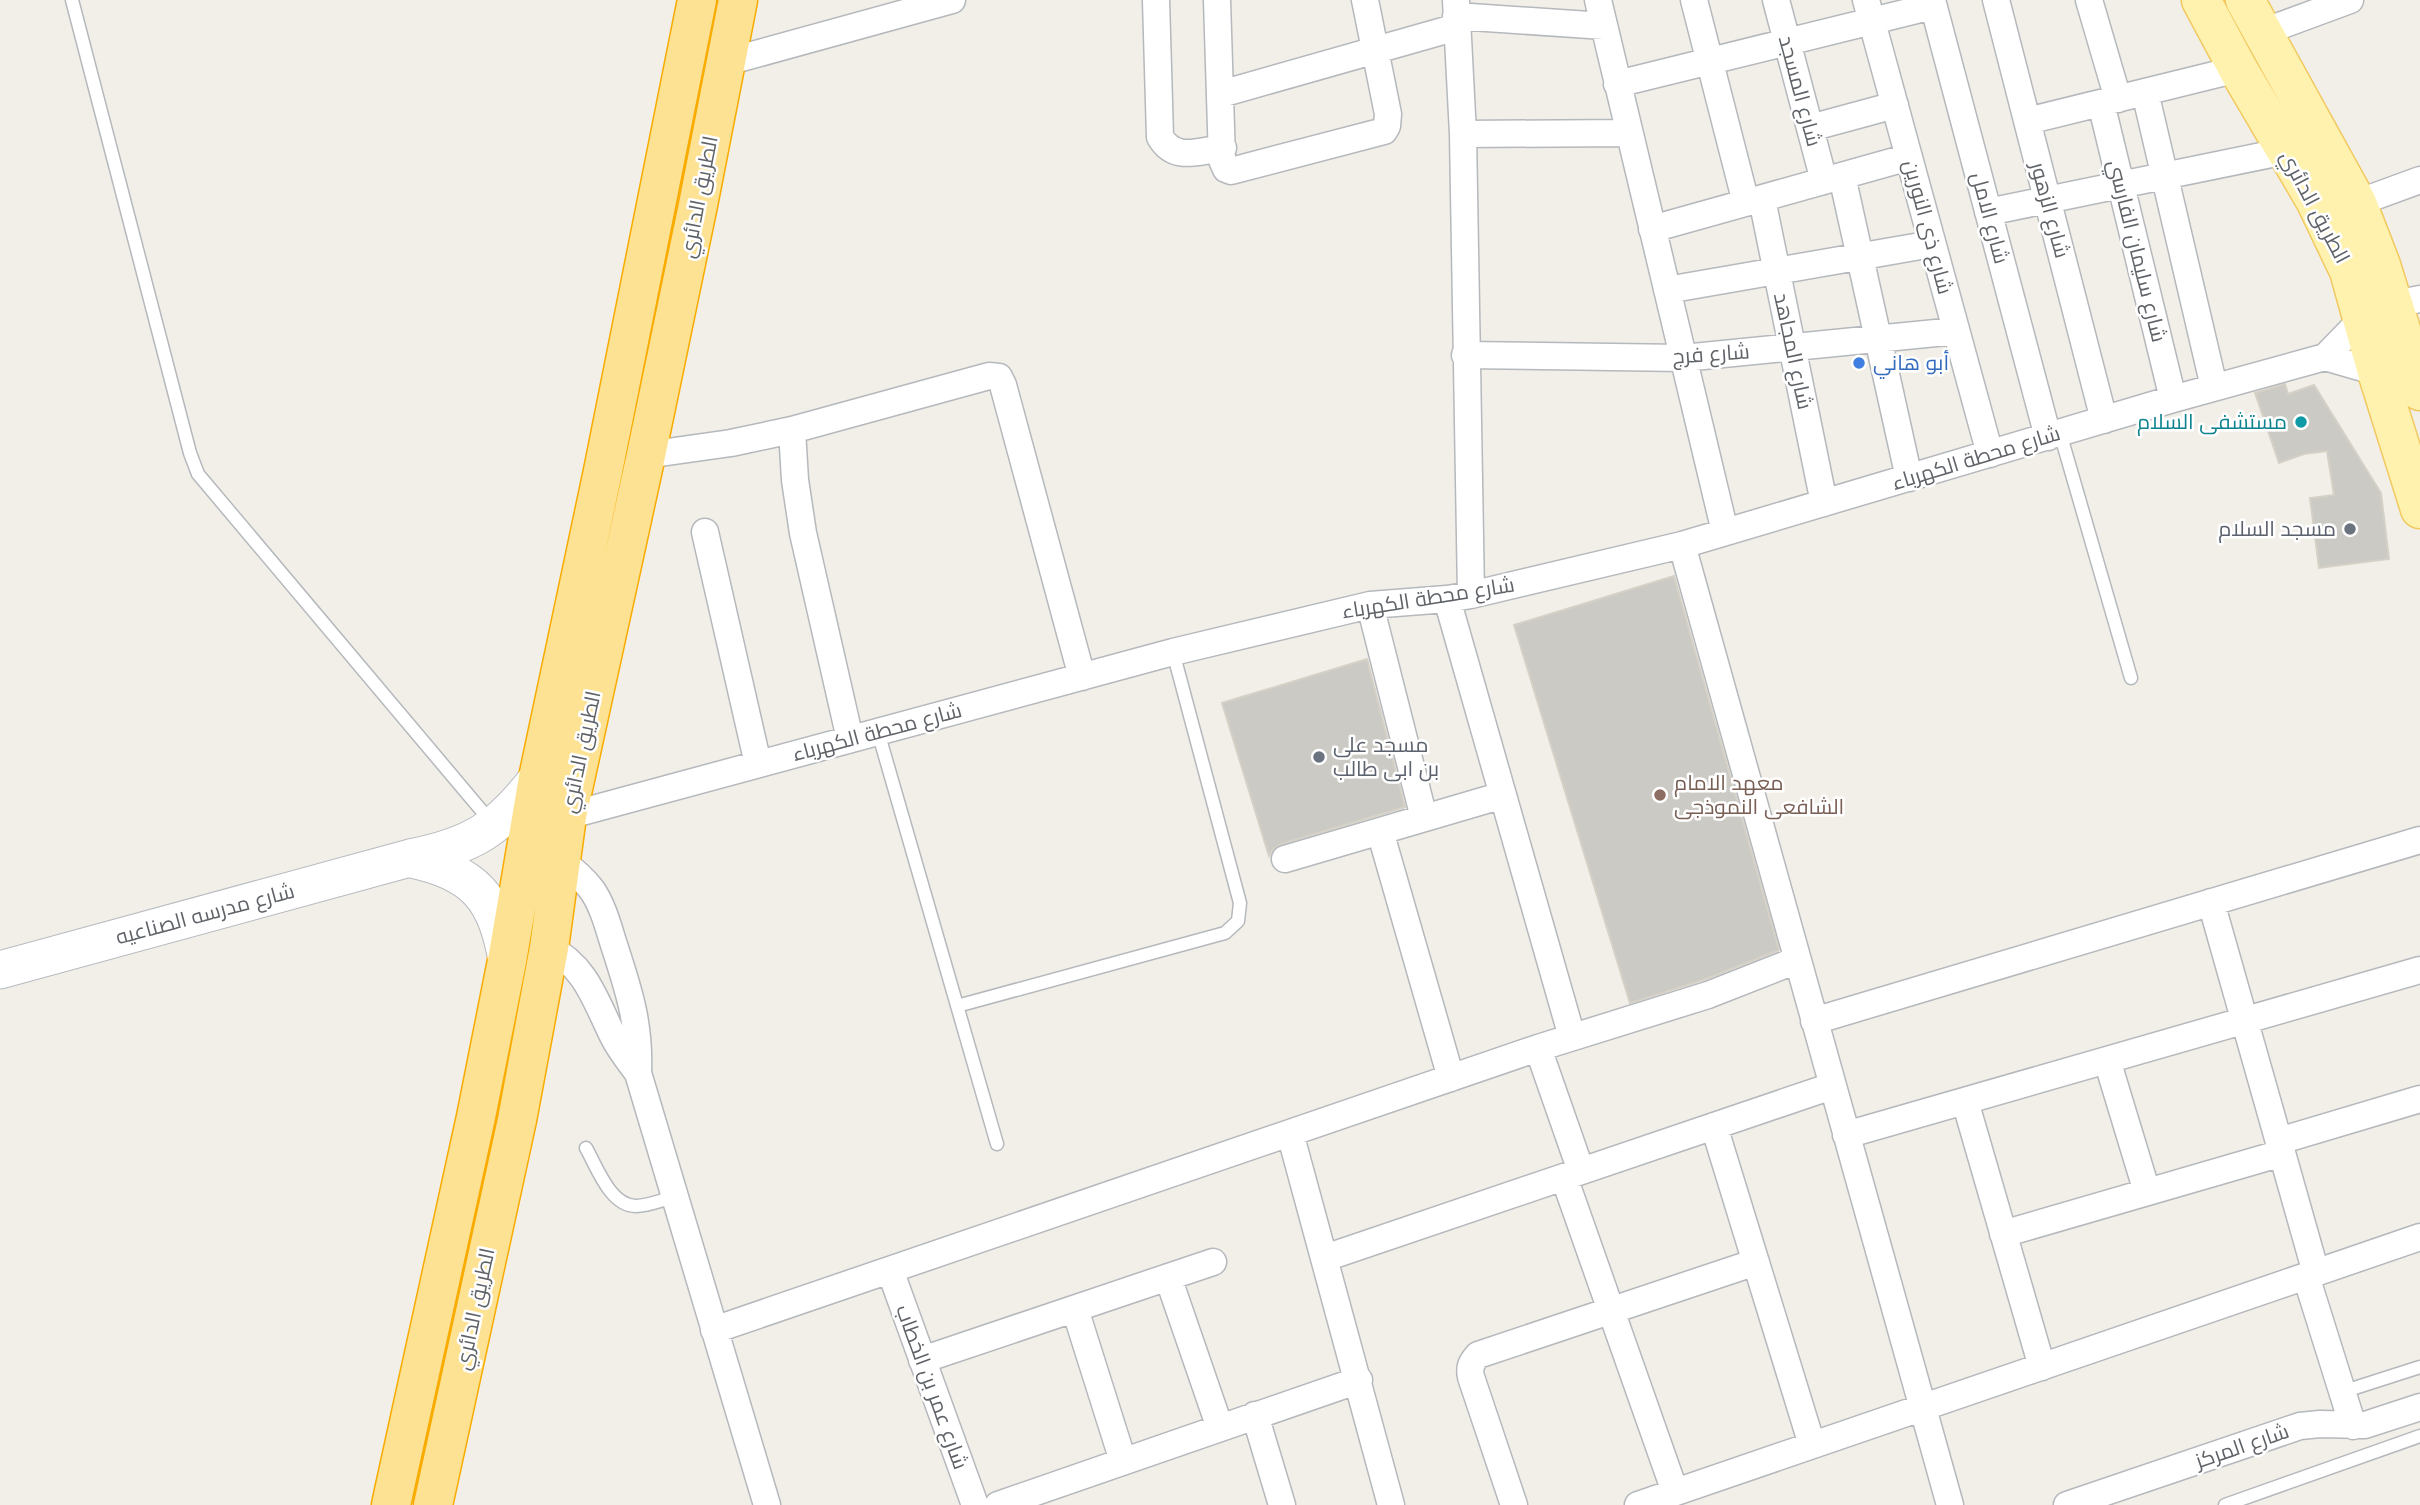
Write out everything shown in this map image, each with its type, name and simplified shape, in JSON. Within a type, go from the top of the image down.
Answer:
[{"type":"highway","name":"الطريق الدائري","points":[[391,1505],[473,1129],[507,961],[538,778],[603,471],[697,0]]},
{"type":"highway","name":"الطريق الدائري","points":[[433,1505],[517,1120],[549,948],[567,816],[646,456],[738,0]]},
{"type":"highway","points":[[657,195],[698,205]]},
{"type":"main road","name":"الطريق الدائري","points":[[2201,0],[2334,237],[2349,271],[2392,307]]},
{"type":"main road","name":"الطريق الدائري","points":[[2254,16],[2357,203],[2381,265],[2420,391]]},
{"type":"main road","name":"الطريق الدائري","points":[[2392,307],[2377,372],[2420,509]]},
{"type":"street","points":[[726,62],[952,0]]},
{"type":"street","points":[[1156,0],[1160,137],[1170,150],[1180,154],[1223,148]]},
{"type":"street","points":[[1217,0],[1223,166],[1231,171],[1384,131],[1388,114],[1365,0]]},
{"type":"street","points":[[1598,0],[1725,532]]},
{"type":"street","name":"شارع المجاهد","points":[[1694,0],[1710,62],[1776,271],[1824,503]]},
{"type":"street","name":"شارع المسجد","points":[[1776,0],[1810,128],[1833,179],[1859,256],[1909,478]]},
{"type":"street","name":"شارع الزهور","points":[[1996,0],[2104,420]]},
{"type":"street","name":"شارع سليمان الفارسي","points":[[2088,0],[2110,101],[2121,184],[2173,399]]},
{"type":"street","points":[[2254,16],[2350,0]]},
{"type":"street","points":[[1617,84],[1787,42],[1869,11],[1933,3]]},
{"type":"street","name":"شارع الامل","points":[[1933,3],[1988,212],[2054,435]]},
{"type":"street","name":"شارع ذى النورين","points":[[1869,11],[1990,454]]},
{"type":"street","points":[[1221,94],[1375,51],[1456,15],[1604,26]]},
{"type":"street","points":[[1456,15],[1463,134],[1465,355],[1459,597],[1503,795],[1572,1037]]},
{"type":"street","points":[[2027,121],[2238,69]]},
{"type":"street","points":[[2145,92],[2214,387]]},
{"type":"street","points":[[1810,128],[1895,106]]},
{"type":"street","points":[[1463,134],[1629,133]]},
{"type":"street","points":[[1988,212],[2286,151]]},
{"type":"street","points":[[1652,229],[1909,158]]},
{"type":"street","points":[[2357,203],[2420,180]]},
{"type":"street","points":[[1667,290],[1932,244]]},
{"type":"street","points":[[2325,357],[2392,307]]},
{"type":"street","name":"شارع فرج","points":[[1465,355],[1683,358],[1956,331]]},
{"type":"street","points":[[2325,357],[2377,372]]},
{"type":"street","name":"شارع محطة الكهرباء","points":[[567,816],[1173,652],[1370,605],[1459,597],[1682,545],[2214,387],[2325,357]]},
{"type":"street","points":[[646,456],[731,443],[792,430],[989,376],[999,377],[1007,398],[1082,677]]},
{"type":"street","points":[[792,430],[795,480],[803,533],[850,739]]},
{"type":"street","points":[[705,532],[758,764]]},
{"type":"street","points":[[1682,545],[1950,1505]]},
{"type":"street","points":[[1370,605],[1423,818]]},
{"type":"street","name":"شارع مدرسه الصناعيه","points":[[0,970],[444,852],[494,826],[515,808],[538,778]]},
{"type":"street","points":[[1284,859],[1503,795]]},
{"type":"street","points":[[1380,831],[1451,1078]]},
{"type":"street","points":[[1814,1021],[2420,840]]},
{"type":"street","name":"شارع مدرسه الصناعيه","points":[[410,859],[440,865],[467,880],[488,903],[502,930],[507,961]]},
{"type":"street","points":[[560,860],[590,888],[605,916],[634,1009],[639,1052],[638,1073]]},
{"type":"street","points":[[2211,902],[2281,1147],[2311,1274],[2353,1426]]},
{"type":"street","points":[[549,948],[560,954],[588,982],[614,1038],[638,1073],[767,1505]]},
{"type":"street","points":[[714,1330],[1538,1048],[1708,995],[1797,960]]},
{"type":"street","points":[[1846,1135],[2420,970]]},
{"type":"street","points":[[1538,1048],[1612,1311],[1675,1492]]},
{"type":"street","points":[[2107,1060],[2147,1192]]},
{"type":"street","points":[[1325,1258],[1832,1086]]},
{"type":"street","points":[[2003,1234],[2147,1192],[2420,1099]]},
{"type":"street","points":[[1965,1101],[2042,1367]]},
{"type":"street","points":[[1714,1126],[1812,1445]]},
{"type":"street","points":[[1290,1133],[1391,1505]]},
{"type":"street","points":[[1638,1505],[2420,1237]]},
{"type":"street","points":[[922,1360],[1213,1262]]},
{"type":"street","points":[[1514,1505],[1471,1377],[1471,1362],[1478,1355],[1756,1262]]},
{"type":"street","name":"شارع عمر بن الخطاب","points":[[890,1270],[975,1505]]},
{"type":"street","points":[[1168,1277],[1220,1427]]},
{"type":"street","points":[[1074,1309],[1124,1461]]},
{"type":"street","points":[[998,1505],[1029,1500],[1124,1461],[1359,1380]]},
{"type":"street","name":"شارع المركز","points":[[2067,1505],[2111,1498],[2300,1426],[2365,1425],[2420,1407]]},
{"type":"street","points":[[1255,1415],[1282,1505]]},
{"type":"lane","points":[[72,0],[190,453],[198,474],[494,826]]},
{"type":"lane","points":[[2054,435],[2131,678]]},
{"type":"lane","points":[[957,1006],[1224,933],[1237,921],[1240,903],[1173,652]]},
{"type":"lane","points":[[878,732],[997,1144]]},
{"type":"lane","points":[[586,1148],[612,1193],[624,1204],[640,1206],[674,1197]]},
{"type":"lane","points":[[2342,1392],[2420,1367]]},
{"type":"lane","points":[[2225,1505],[2420,1436]]},
{"type":"building","points":[[2285,384],[2288,394],[2314,385],[2381,493],[2389,559],[2319,568],[2310,498],[2334,495],[2327,451],[2304,454],[2279,463],[2255,393]]},
{"type":"building","name":"معهد الامام الشافعى النموذجى","points":[[1674,576],[1779,950],[1703,980],[1630,1003],[1514,625]]},
{"type":"building","name":"مسجد على بن ابى طالب","points":[[1367,659],[1405,807],[1281,844],[1273,849],[1269,856],[1222,703]]},
{"type":"place","name":"أبو هاني","points":[[1859,363]]},
{"type":"place","name":"مستشفى السلام","points":[[2301,422]]},
{"type":"place","name":"مسجد السلام","points":[[2350,529]]},
{"type":"place","name":"مسجد على بن ابى طالب","points":[[1319,757]]},
{"type":"place","name":"معهد الامام الشافعى النموذجى","points":[[1660,795]]}]
